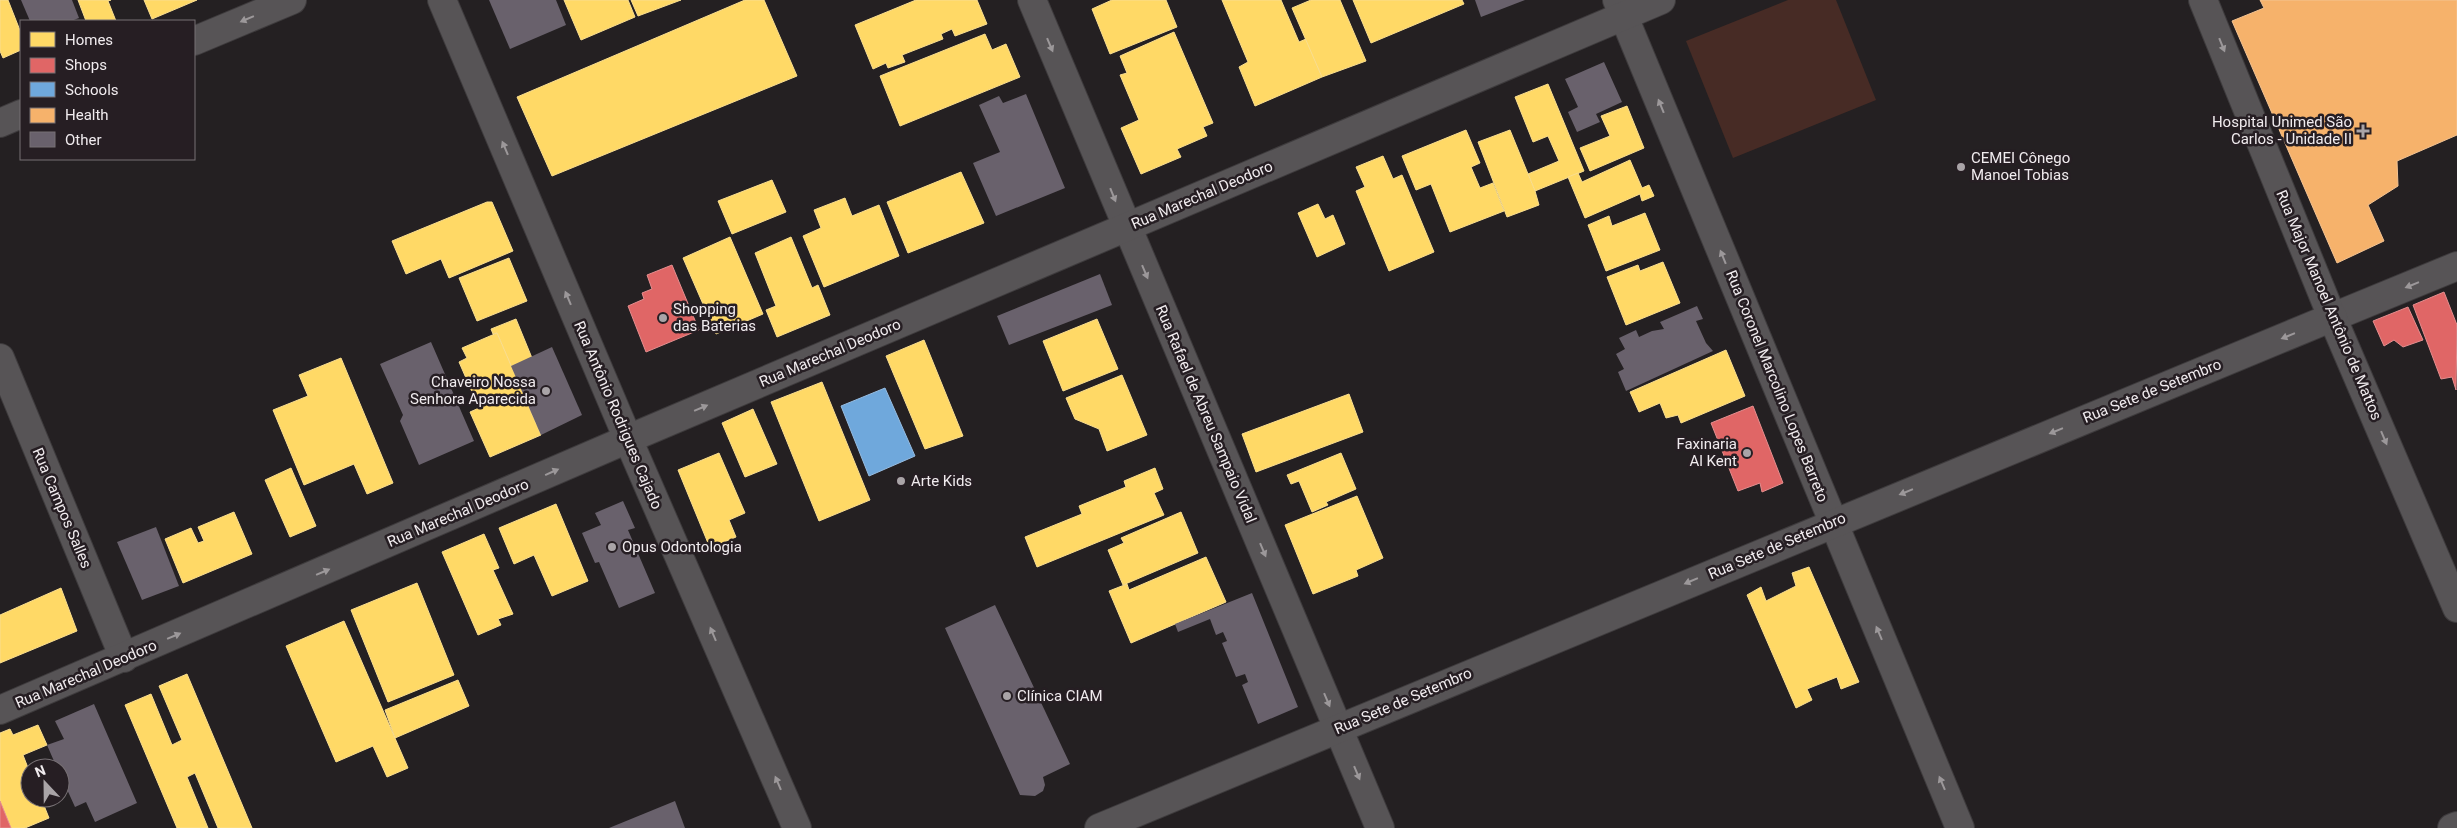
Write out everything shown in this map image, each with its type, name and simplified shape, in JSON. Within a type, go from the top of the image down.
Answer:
[{"type":"street","points":[[195,41],[292,0]]},
{"type":"street","name":"Rua Antônio Rodrigues Cajado","points":[[442,0],[628,439],[797,828]]},
{"type":"street","name":"Rua Rafael de Abreu Sampaio Vidal","points":[[1032,0],[1380,828]]},
{"type":"street","name":"Rua Marechal Deodoro","points":[[0,710],[1126,227],[1620,8],[1661,0]]},
{"type":"street","name":"Rua Major Manoel Antônio de Mattos","points":[[2203,0],[2333,317],[2457,608]]},
{"type":"street","name":"Rua Coronel Marcolino Lopes Barreto","points":[[1620,8],[1960,828]]},
{"type":"street","points":[[0,123],[20,114]]},
{"type":"street","name":"Rua Sete de Setembro","points":[[1099,828],[1833,522],[2457,266]]},
{"type":"street","name":"Rua Campos Salles","points":[[0,358],[124,658]]},
{"type":"street","points":[[2452,828],[2457,826]]},
{"type":"shaded area","points":[[1788,0],[1836,0],[1876,100],[1733,158],[1686,41]]},
{"type":"building: Homes","points":[[0,0],[8,0],[20,30],[20,50],[3,58],[0,51]]},
{"type":"building: Homes","points":[[78,0],[111,0],[108,1],[116,20],[86,20]]},
{"type":"building: Homes","points":[[144,0],[197,0],[152,19]]},
{"type":"building: Homes","points":[[564,0],[628,0],[635,17],[581,40]]},
{"type":"building: Homes","points":[[631,0],[681,0],[638,16]]},
{"type":"building: Homes","points":[[745,0],[764,0],[797,76],[552,176],[517,97]]},
{"type":"building: Homes","points":[[916,0],[977,0],[987,24],[955,36],[952,29],[941,34],[943,39],[902,55],[905,62],[888,68],[886,63],[873,69],[855,25]]},
{"type":"building: Homes","points":[[1112,0],[1166,0],[1177,27],[1110,54],[1092,9]]},
{"type":"building: Homes","points":[[1222,0],[1281,0],[1299,42],[1306,39],[1322,77],[1255,106],[1239,67],[1248,62]]},
{"type":"building: Homes","points":[[1311,0],[1340,0],[1366,61],[1322,77],[1292,8]]},
{"type":"building: Homes","points":[[1353,0],[1462,0],[1464,4],[1371,43]]},
{"type":"building: Homes","points":[[1174,32],[1213,123],[1203,127],[1207,136],[1177,149],[1181,157],[1141,174],[1121,128],[1139,120],[1120,75],[1127,73],[1120,56]]},
{"type":"building: Homes","points":[[985,34],[992,50],[1006,44],[1020,77],[900,126],[880,76]]},
{"type":"building: Homes","points":[[1548,84],[1584,171],[1535,191],[1528,174],[1559,161],[1548,136],[1533,142],[1515,97]]},
{"type":"building: Homes","points":[[1627,106],[1644,148],[1590,171],[1580,148],[1610,136],[1601,116]]},
{"type":"building: Homes","points":[[1466,130],[1480,163],[1471,167],[1480,188],[1493,183],[1504,211],[1450,232],[1431,184],[1416,190],[1402,156]]},
{"type":"building: Homes","points":[[1510,130],[1539,205],[1507,217],[1478,142]]},
{"type":"building: Homes","points":[[1383,156],[1393,179],[1402,175],[1434,252],[1389,271],[1356,191],[1365,187],[1356,167]]},
{"type":"building: Homes","points":[[1630,160],[1642,188],[1649,185],[1654,196],[1642,201],[1640,194],[1585,218],[1568,177],[1578,173],[1582,182]]},
{"type":"building: Homes","points":[[961,172],[984,223],[908,253],[887,202]]},
{"type":"building: Homes","points":[[772,180],[786,212],[732,234],[718,201]]},
{"type":"building: Homes","points":[[845,198],[852,216],[879,205],[899,256],[824,287],[803,236],[821,228],[814,210]]},
{"type":"building: Homes","points":[[487,202],[492,202],[513,251],[449,278],[441,259],[406,274],[392,241]]},
{"type":"building: Homes","points":[[1318,204],[1325,219],[1333,215],[1345,244],[1317,257],[1298,213]]},
{"type":"building: Homes","points":[[1645,213],[1660,250],[1606,271],[1588,225],[1609,216],[1612,226]]},
{"type":"building: Homes","points":[[730,237],[763,314],[716,334],[683,258]]},
{"type":"building: Homes","points":[[791,237],[812,288],[818,285],[830,315],[777,337],[766,310],[776,306],[755,253]]},
{"type":"building: Homes","points":[[509,258],[527,301],[477,321],[459,278]]},
{"type":"building: Homes","points":[[1663,262],[1680,303],[1626,325],[1607,277],[1638,265],[1640,271]]},
{"type":"building: Homes","points":[[516,319],[532,358],[511,366],[497,333],[493,334],[491,329]]},
{"type":"building: Homes","points":[[1097,319],[1118,369],[1063,391],[1043,341]]},
{"type":"building: Homes","points":[[497,333],[541,435],[490,457],[470,412],[479,408],[459,362],[467,358],[462,348]]},
{"type":"building: Homes","points":[[924,340],[963,436],[925,449],[886,356]]},
{"type":"building: Homes","points":[[1726,350],[1745,396],[1681,423],[1678,415],[1666,418],[1660,403],[1639,412],[1630,392]]},
{"type":"building: Homes","points":[[341,358],[393,483],[367,494],[354,464],[304,485],[273,410],[308,396],[299,375]]},
{"type":"building: Homes","points":[[1122,375],[1147,435],[1107,451],[1099,429],[1075,419],[1066,398]]},
{"type":"building: Homes","points":[[822,382],[870,500],[819,521],[771,402]]},
{"type":"building: Homes","points":[[1349,394],[1363,432],[1256,472],[1242,434]]},
{"type":"building: Homes","points":[[753,409],[777,464],[745,477],[722,423]]},
{"type":"building: Homes","points":[[719,453],[745,513],[729,520],[736,537],[710,548],[678,470]]},
{"type":"building: Homes","points":[[1341,453],[1356,489],[1326,502],[1328,505],[1312,512],[1299,481],[1291,484],[1287,475]]},
{"type":"building: Homes","points":[[291,468],[316,526],[290,537],[265,480]]},
{"type":"building: Homes","points":[[1155,468],[1163,489],[1154,493],[1164,515],[1037,567],[1025,537],[1082,514],[1079,506],[1126,487],[1124,481]]},
{"type":"building: Homes","points":[[1357,496],[1383,558],[1356,570],[1358,576],[1313,594],[1285,525]]},
{"type":"building: Homes","points":[[556,504],[588,581],[552,596],[534,555],[514,564],[499,528]]},
{"type":"building: Homes","points":[[234,512],[252,554],[183,583],[165,539],[191,528],[198,543],[204,541],[198,527]]},
{"type":"building: Homes","points":[[1181,512],[1198,553],[1123,585],[1108,550],[1124,543],[1121,538]]},
{"type":"building: Homes","points":[[484,534],[499,568],[493,570],[513,614],[498,619],[501,625],[478,635],[442,552]]},
{"type":"building: Homes","points":[[1206,557],[1226,602],[1131,643],[1109,591],[1127,584],[1129,590]]},
{"type":"building: Homes","points":[[1809,567],[1859,682],[1841,689],[1837,677],[1807,689],[1812,700],[1796,708],[1747,595],[1761,587],[1766,601],[1796,586],[1792,573]]},
{"type":"building: Homes","points":[[417,583],[454,675],[388,702],[351,610]]},
{"type":"building: Homes","points":[[61,588],[77,631],[0,663],[0,615]]},
{"type":"building: Homes","points":[[344,621],[408,768],[387,777],[373,746],[336,762],[286,646]]},
{"type":"building: Homes","points":[[187,674],[252,828],[218,828],[195,773],[187,777],[208,828],[177,828],[125,705],[151,694],[172,745],[182,740],[159,686]]},
{"type":"building: Homes","points":[[458,680],[469,706],[395,738],[385,710]]},
{"type":"building: Homes","points":[[38,725],[47,745],[23,755],[24,758],[20,758],[20,808],[45,808],[49,818],[25,828],[11,828],[0,801],[0,733],[10,729],[13,735]]},
{"type":"building: Shops","name":"Shopping das Baterias","points":[[672,265],[699,330],[646,352],[628,306],[644,299],[642,293],[652,289],[647,275]]},
{"type":"building: Shops","points":[[2444,292],[2457,325],[2456,390],[2452,377],[2441,379],[2413,305]]},
{"type":"building: Shops","points":[[2408,307],[2423,340],[2403,347],[2394,340],[2384,346],[2373,321]]},
{"type":"building: Shops","name":"Faxinaria Al Kent","points":[[1753,406],[1783,483],[1762,492],[1760,483],[1738,491],[1711,423]]},
{"type":"building: Shops","points":[[0,801],[11,828],[0,828]]},
{"type":"building: Schools","points":[[885,388],[915,456],[869,476],[841,406]]},
{"type":"building: Health","name":"Hospital Unimed São Carlos - Unidade II","points":[[2260,0],[2457,0],[2457,135],[2397,161],[2398,186],[2368,205],[2384,241],[2337,263],[2232,21],[2264,8]]},
{"type":"building: Other","points":[[21,0],[72,0],[79,18],[74,20],[30,20]]},
{"type":"building: Other","points":[[489,0],[556,0],[566,25],[510,49]]},
{"type":"building: Other","points":[[1475,0],[1525,0],[1481,17]]},
{"type":"building: Other","points":[[1604,62],[1622,102],[1596,114],[1600,122],[1577,132],[1568,112],[1578,107],[1565,79]]},
{"type":"building: Other","points":[[1026,94],[1065,188],[996,216],[973,163],[1000,152],[979,105],[999,96],[1003,103]]},
{"type":"building: Other","points":[[1100,274],[1112,305],[1009,345],[997,316]]},
{"type":"building: Other","points":[[1697,306],[1703,319],[1696,321],[1706,343],[1713,351],[1626,391],[1618,372],[1624,369],[1616,354],[1625,349],[1619,338],[1636,330],[1639,337],[1652,331],[1664,329],[1660,322]]},
{"type":"building: Other","points":[[431,342],[474,441],[419,465],[400,421],[403,415],[380,364]]},
{"type":"building: Other","name":"Chaveiro Nossa Senhora Aparecida","points":[[552,347],[582,415],[541,435],[511,366]]},
{"type":"building: Other","name":"Opus Odontologia","points":[[623,501],[635,528],[628,530],[655,593],[619,608],[599,562],[595,563],[582,533],[601,525],[595,513]]},
{"type":"building: Other","points":[[156,527],[179,586],[142,600],[117,542]]},
{"type":"building: Other","points":[[1252,593],[1298,707],[1258,724],[1242,685],[1248,682],[1245,674],[1236,677],[1222,643],[1227,641],[1223,632],[1216,635],[1210,619],[1178,632],[1175,624]]},
{"type":"building: Other","name":"Clínica CIAM","points":[[995,605],[1070,764],[1043,777],[1045,785],[1043,791],[1035,796],[1020,795],[945,628]]},
{"type":"building: Other","points":[[94,704],[137,803],[95,822],[86,802],[75,807],[70,796],[70,758],[53,758],[47,745],[64,739],[55,721]]},
{"type":"building: Other","points":[[675,801],[685,828],[609,828]]},
{"type":"place","name":"Hospital Unimed São Carlos - Unidade II","points":[[2363,131]]},
{"type":"place","name":"CEMEI Cônego Manoel Tobias","points":[[1961,167]]},
{"type":"place","name":"Shopping das Baterias","points":[[663,318]]},
{"type":"place","name":"Chaveiro Nossa Senhora Aparecida","points":[[546,391]]},
{"type":"place","name":"Faxinaria Al Kent","points":[[1747,453]]},
{"type":"place","name":"Arte Kids","points":[[901,481]]},
{"type":"place","name":"Opus Odontologia","points":[[612,547]]},
{"type":"place","name":"Clínica CIAM","points":[[1007,696]]}]
